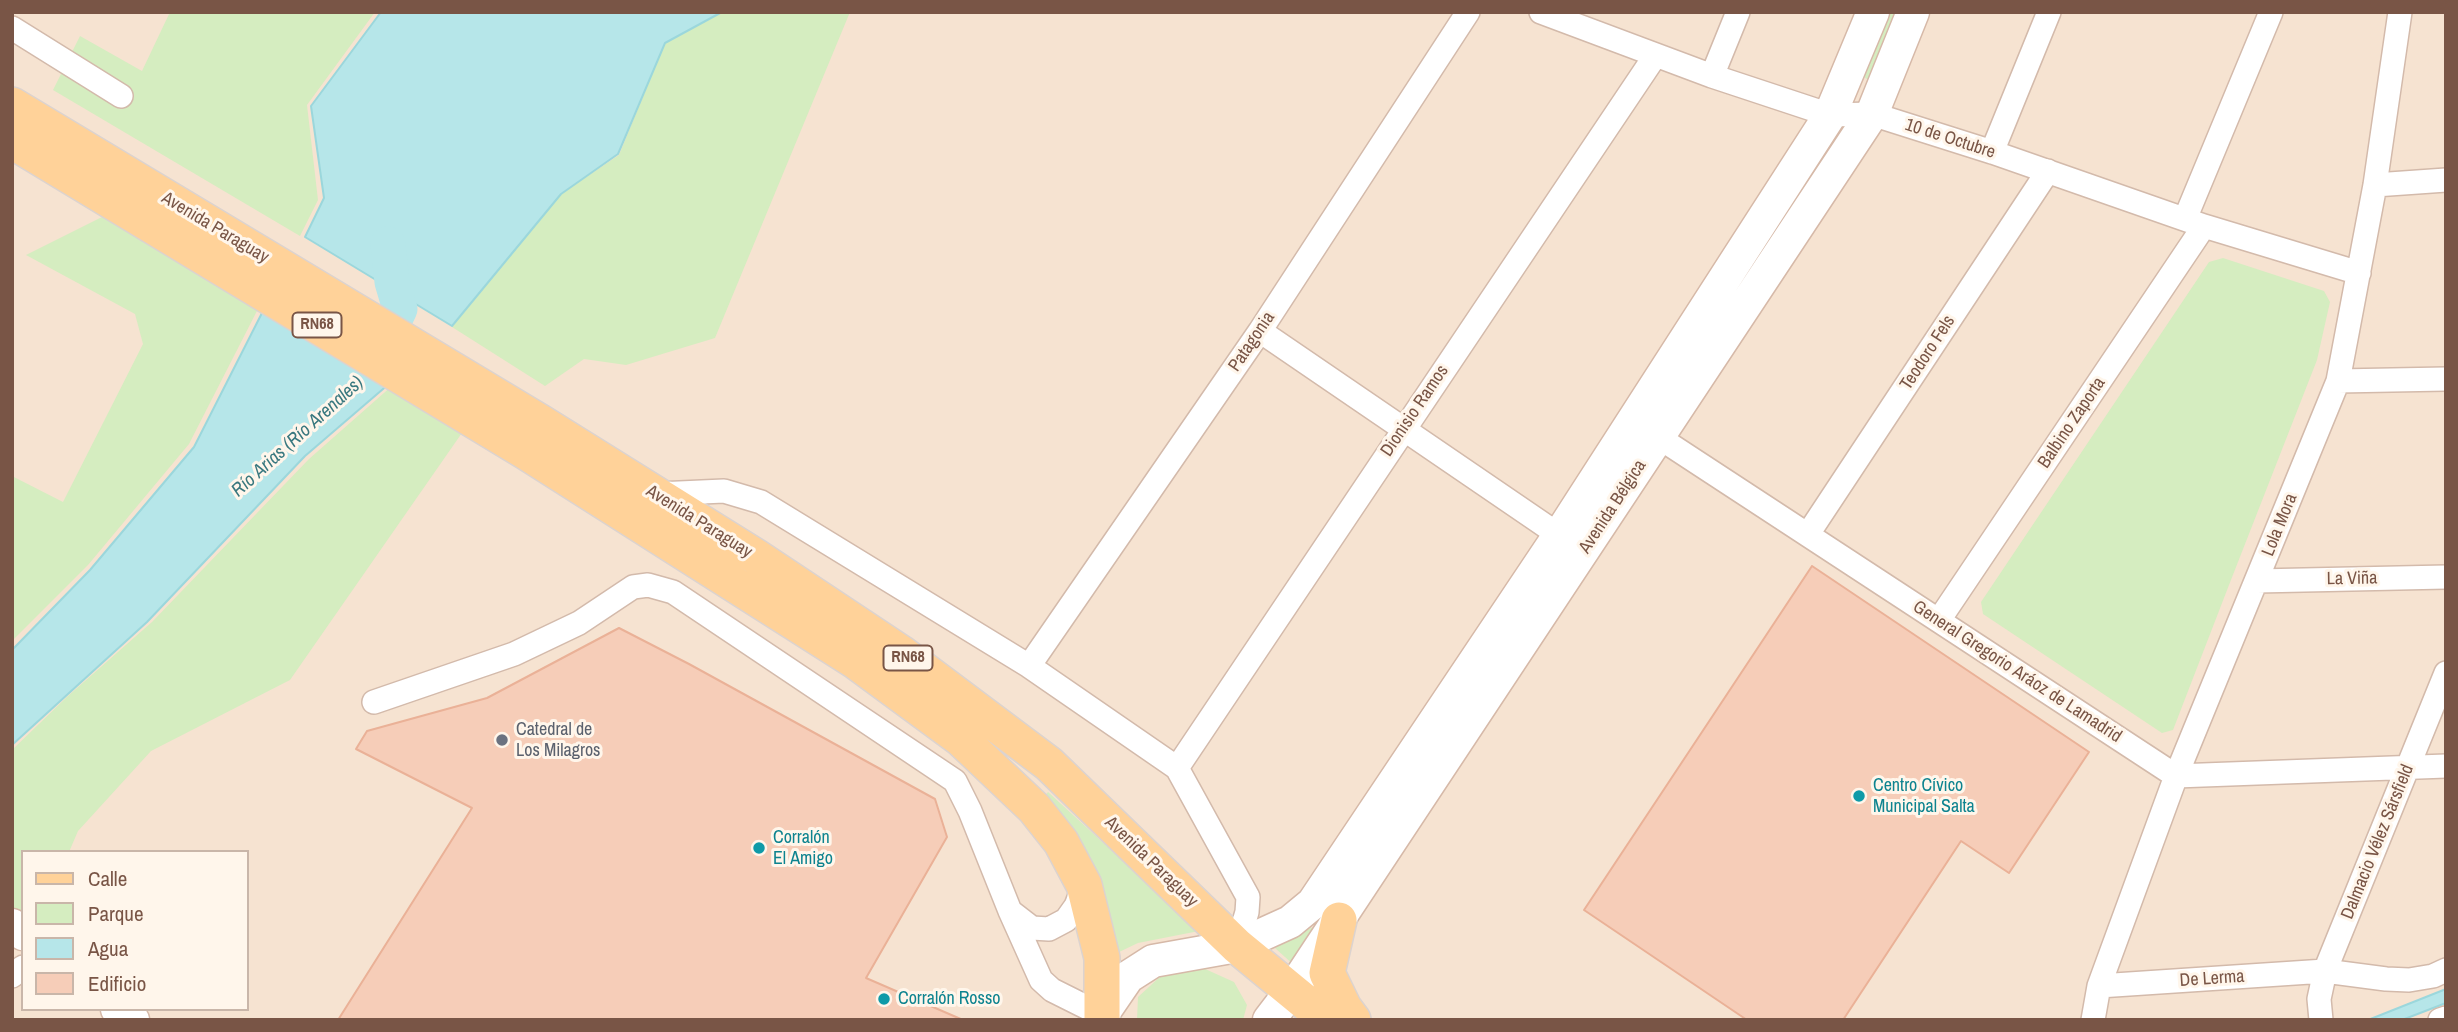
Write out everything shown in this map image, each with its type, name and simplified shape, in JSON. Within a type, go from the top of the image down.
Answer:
[{"type":"main road","name":"Avenida Bélgica","points":[[1269,1020],[1339,920],[1645,429],[1830,115],[1873,12]]},
{"type":"main road","name":"Avenida Bélgica","points":[[1645,429],[1872,114],[1913,12]]},
{"type":"main road","name":"Avenida Paraguay","points":[[13,105],[115,185],[533,437],[855,661],[961,739],[1034,808],[1061,842],[1084,885],[1102,958],[1110,1012]]},
{"type":"main road","name":"Avenida Paraguay","points":[[12,141],[115,185]]},
{"type":"main road","name":"Avenida Paraguay","points":[[533,437],[655,494],[901,653],[972,704],[1049,764],[1237,946],[1327,1020]]},
{"type":"main road","name":"Avenida Bélgica","points":[[1110,1012],[1128,977],[1153,961],[1237,946],[1290,922],[1313,903],[1572,543]]},
{"type":"main road","points":[[1339,920],[1327,974],[1353,1020]]},
{"type":"street","name":"Patagonia","points":[[1028,666],[1260,331],[1468,12]]},
{"type":"street","name":"10 de Octubre","points":[[1541,12],[1655,56],[1830,115],[1872,114],[1992,152],[2194,222],[2359,273]]},
{"type":"street","points":[[1712,76],[1738,12]]},
{"type":"street","points":[[1992,152],[2049,12]]},
{"type":"street","name":"Balbino Zaporta","points":[[1939,620],[2194,222],[2271,12]]},
{"type":"street","name":"Lola Mora","points":[[2093,1020],[2099,986],[2176,776],[2338,381],[2375,185],[2400,12]]},
{"type":"street","points":[[12,28],[121,96]]},
{"type":"street","name":"Dionisio Ramos","points":[[1177,768],[1655,56]]},
{"type":"street","name":"Teodoro Fels","points":[[1808,534],[2048,172]]},
{"type":"street","points":[[2375,185],[2446,180]]},
{"type":"street","points":[[1260,331],[1572,543]]},
{"type":"street","points":[[2338,381],[2446,379]]},
{"type":"street","name":"General Gregorio Aráoz de Lamadrid","points":[[1645,429],[2176,776]]},
{"type":"street","points":[[655,494],[724,491],[761,502],[1028,666],[1177,768],[1248,897],[1247,912],[1237,946]]},
{"type":"street","name":"La Viña","points":[[2258,581],[2446,577]]},
{"type":"street","points":[[374,702],[514,654],[579,623],[633,587],[648,585],[673,593],[955,781],[971,811],[1010,911],[1041,980],[1052,990],[1110,1012]]},
{"type":"street","name":"Dalmacio Vélez Sársfield","points":[[2316,1018],[2325,971],[2446,673]]},
{"type":"street","points":[[2176,776],[2446,766]]},
{"type":"street","points":[[1010,911],[1032,928],[1049,929],[1066,920],[1076,906],[1084,885]]},
{"type":"street","name":"De Lerma","points":[[2099,986],[2325,971],[2409,980],[2433,976],[2446,970]]},
{"type":"street","points":[[2440,1020],[2446,1018]]},
{"type":"shaded area","points":[[12,12],[2446,12],[2446,1020],[12,1020]]},
{"type":"green space","points":[[170,12],[375,12],[307,105],[318,200],[300,236],[53,90],[80,36],[142,71]]},
{"type":"green space","points":[[723,12],[850,12],[715,338],[626,365],[584,359],[545,386],[452,327],[561,194],[619,155],[665,43]]},
{"type":"green space","points":[[1885,12],[1900,12],[1870,79],[1867,79],[1863,76]]},
{"type":"green space","points":[[102,217],[260,305],[189,444],[88,565],[12,641],[12,476],[63,502],[143,344],[135,314],[26,255]]},
{"type":"green space","points":[[2223,258],[2324,291],[2330,302],[2317,360],[2173,730],[2162,733],[1983,614],[1981,602],[2209,262]]},
{"type":"green space","points":[[393,385],[464,430],[290,680],[151,751],[78,831],[70,850],[21,850],[21,928],[12,934],[12,750],[152,622],[309,459]]},
{"type":"green space","points":[[1048,792],[1199,931],[1138,943],[1117,953],[1045,796]]},
{"type":"green space","points":[[1317,926],[1295,966],[1275,948],[1311,928]]},
{"type":"green space","points":[[1203,968],[1234,982],[1247,1005],[1243,1020],[1137,1020],[1138,997],[1162,975]]},
{"type":"water","points":[[381,12],[722,12],[665,43],[618,154],[561,194],[452,326],[305,237],[324,198],[311,106]]},
{"type":"water","points":[[265,307],[390,383],[305,456],[147,622],[12,745],[12,650],[90,570],[194,447]]},
{"type":"water","points":[[2446,989],[2446,1003],[2402,1020],[2368,1020]]},
{"type":"building","name":"Centro Cívico Municipal Salta","points":[[1812,566],[2089,752],[2009,873],[1961,841],[1843,1020],[1747,1020],[1584,910]]},
{"type":"building","name":"Corralón El Amigo","points":[[619,628],[935,799],[947,837],[866,978],[963,1020],[338,1020],[472,808],[356,749],[367,731],[487,698]]},
{"type":"waterway","name":"Río Arias (Río Arenales)","points":[[377,357],[400,309],[392,282],[388,244]]},
{"type":"place","name":"Catedral de Los Milagros","points":[[502,740]]},
{"type":"place","name":"Centro Cívico Municipal Salta","points":[[1859,796]]},
{"type":"place","name":"Corralón El Amigo","points":[[759,848]]},
{"type":"place","name":"Corralón Rosso","points":[[884,999]]}]
